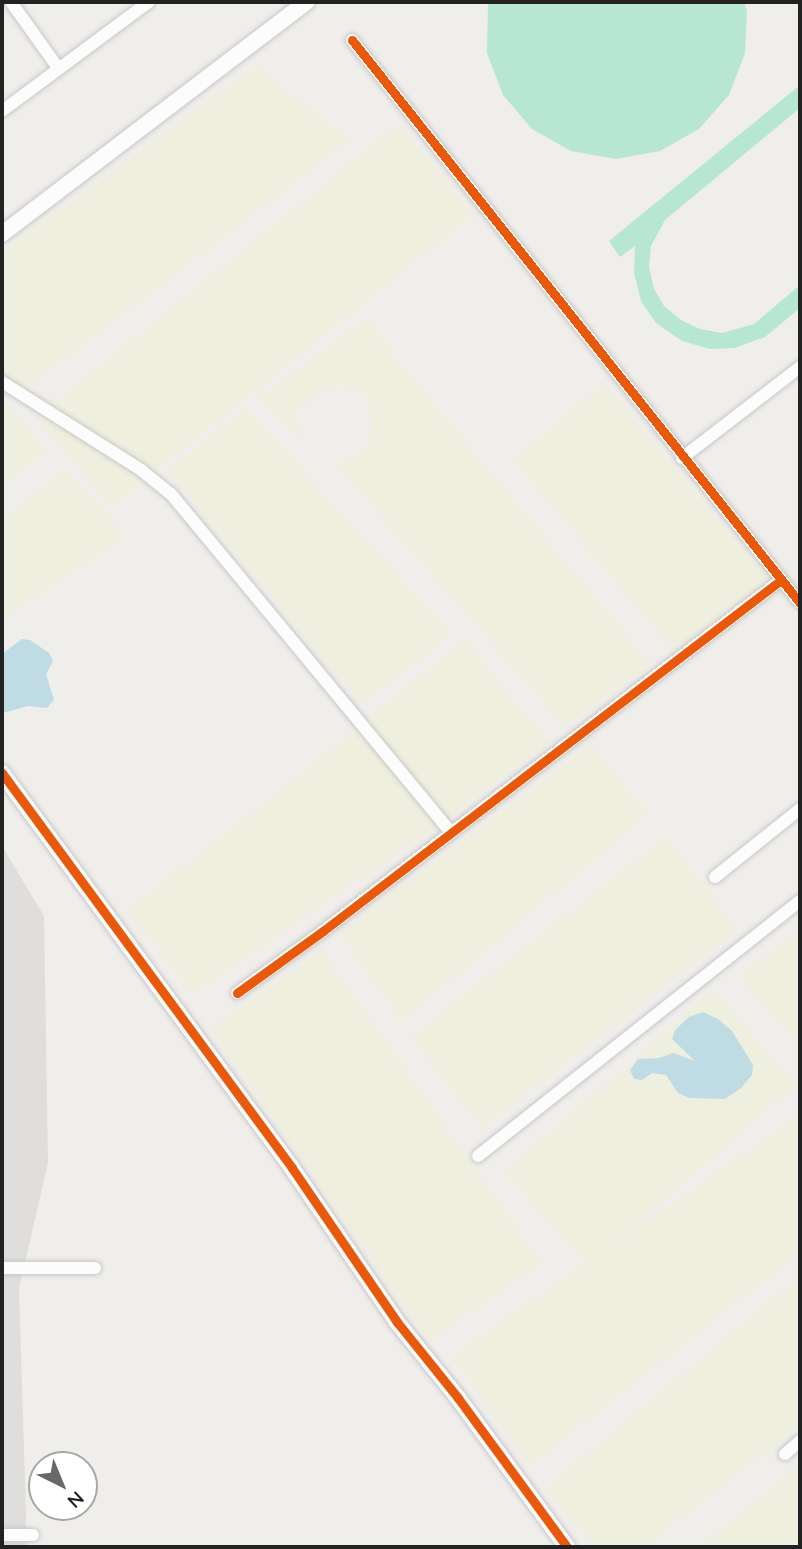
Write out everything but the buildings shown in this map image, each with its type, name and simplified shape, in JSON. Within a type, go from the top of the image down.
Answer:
[{"type":"street","points":[[11,2],[60,68]]},
{"type":"street","points":[[2,111],[149,2]]},
{"type":"street","points":[[2,234],[307,2]]},
{"type":"street","points":[[352,40],[800,603]]},
{"type":"street","points":[[682,458],[800,368]]},
{"type":"street","points":[[2,382],[141,470],[172,494],[451,832]]},
{"type":"street","points":[[237,993],[781,580]]},
{"type":"street","points":[[2,773],[241,1097],[397,1322],[458,1398],[567,1547]]},
{"type":"street","points":[[715,877],[800,809]]},
{"type":"street","points":[[478,1156],[800,901]]},
{"type":"street","points":[[2,1268],[95,1268]]},
{"type":"street","points":[[785,1454],[800,1441]]},
{"type":"street","points":[[2,1535],[33,1535]]},
{"type":"shaded area","points":[[2,846],[44,916],[48,1163],[19,1288],[27,1547],[2,1547]]},
{"type":"green space","points":[[488,2],[744,2],[747,11],[745,53],[729,95],[699,129],[660,151],[616,159],[571,151],[532,129],[503,95],[487,53]]},
{"type":"green space","points":[[259,65],[265,74],[350,140],[23,391],[2,369],[2,252]]},
{"type":"green space","points":[[800,85],[800,108],[665,220],[651,246],[649,267],[654,289],[664,306],[681,320],[700,329],[722,333],[754,324],[800,285],[800,308],[765,337],[735,348],[710,349],[682,341],[656,323],[641,301],[634,273],[635,246],[620,257],[609,241]]},
{"type":"green space","points":[[400,123],[474,214],[111,508],[37,417]]},
{"type":"green space","points":[[368,319],[396,358],[650,663],[565,726],[337,466],[363,452],[373,431],[369,402],[362,390],[340,385],[317,394],[295,415],[302,440],[259,397]]},
{"type":"green space","points":[[604,384],[767,579],[677,654],[514,460]]},
{"type":"green space","points":[[2,401],[46,449],[2,489]]},
{"type":"green space","points":[[246,408],[452,635],[361,704],[167,470]]},
{"type":"green space","points":[[66,469],[126,536],[2,619],[2,521]]},
{"type":"green space","points":[[468,637],[485,668],[551,741],[450,817],[193,994],[128,909],[279,792]]},
{"type":"green space","points":[[592,744],[647,815],[402,1021],[339,933]]},
{"type":"green space","points":[[666,837],[737,928],[482,1128],[411,1036]]},
{"type":"green space","points":[[800,930],[800,1048],[739,976]]},
{"type":"green space","points":[[322,950],[541,1263],[429,1341],[210,1029]]},
{"type":"green space","points":[[714,990],[797,1085],[588,1267],[505,1172]]},
{"type":"green space","points":[[800,1115],[800,1253],[530,1465],[453,1355]]},
{"type":"green space","points":[[800,1276],[800,1425],[644,1547],[595,1547],[545,1489]]},
{"type":"green space","points":[[800,1466],[800,1547],[698,1547]]},
{"type":"water","points":[[22,639],[30,640],[49,653],[53,661],[46,674],[54,700],[47,708],[28,706],[3,713],[2,654]]},
{"type":"water","points":[[703,1012],[718,1019],[732,1031],[753,1065],[752,1075],[741,1088],[725,1099],[689,1098],[678,1093],[666,1075],[652,1073],[642,1080],[634,1079],[630,1070],[638,1059],[659,1058],[673,1053],[695,1061],[672,1039],[675,1030],[689,1017]]},
{"type":"cycle path","points":[[352,40],[800,603]]},
{"type":"cycle path","points":[[237,993],[323,931],[781,580]]},
{"type":"cycle path","points":[[2,773],[292,1168],[397,1322],[458,1398],[567,1547]]}]
